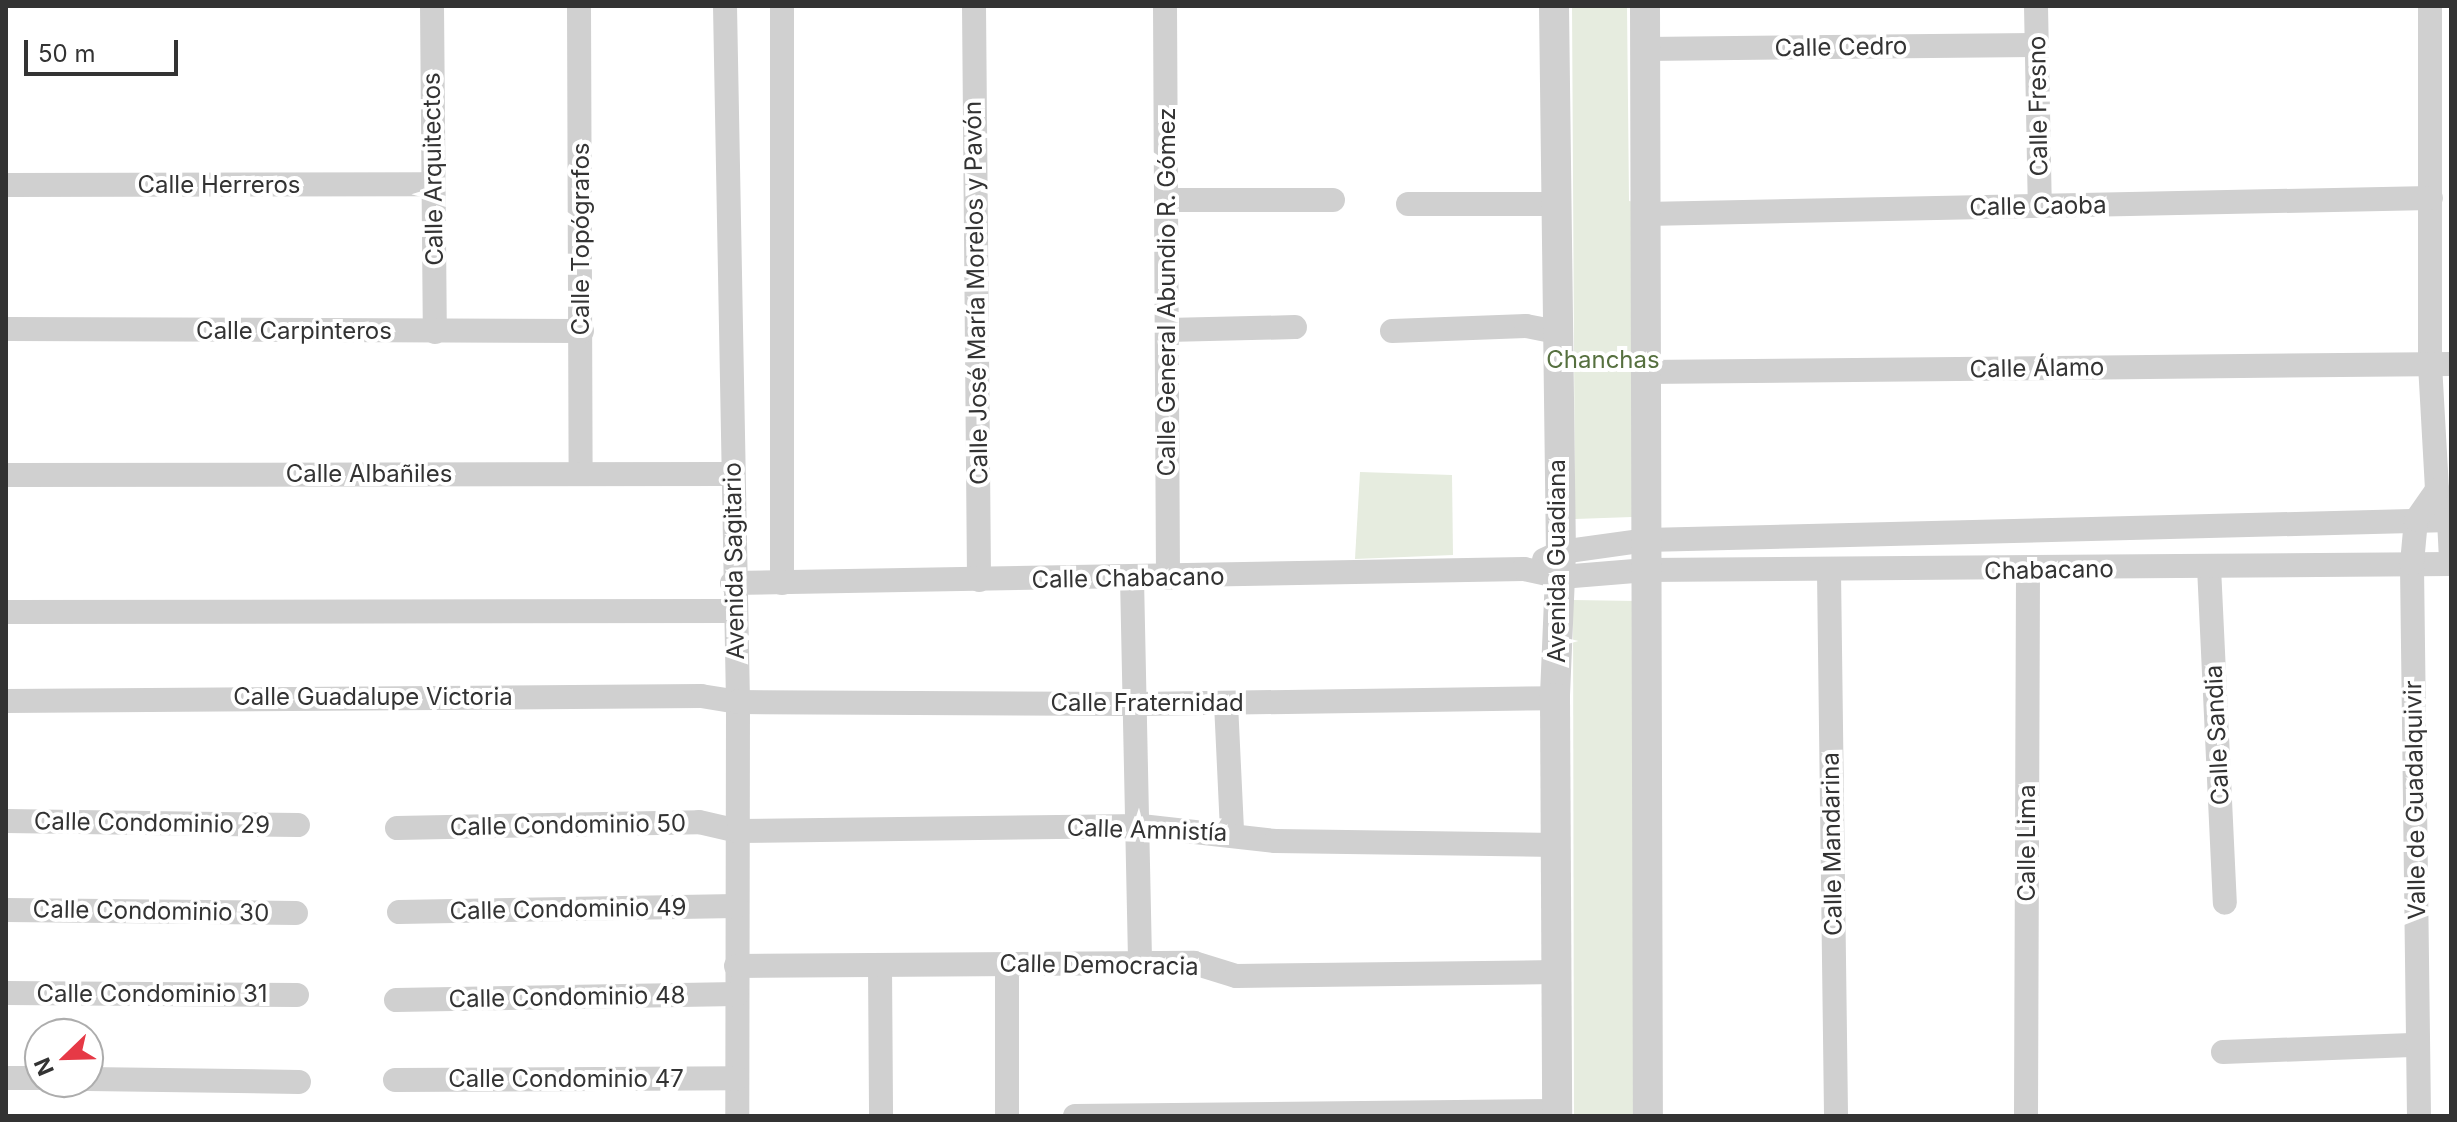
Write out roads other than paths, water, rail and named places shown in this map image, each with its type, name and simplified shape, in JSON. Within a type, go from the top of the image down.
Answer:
[{"type":"street","name":"Calle Arquitectos","points":[[432,6],[435,332]]},
{"type":"street","name":"Calle Topógrafos","points":[[579,6],[581,472]]},
{"type":"street","name":"Avenida Sagitario","points":[[725,6],[732,583],[738,702],[737,1116]]},
{"type":"street","name":"Avenida Sagitario","points":[[782,6],[782,583]]},
{"type":"street","name":"Calle José María Morelos y Pavón","points":[[974,6],[979,580]]},
{"type":"street","name":"Calle General Abundio R. Gómez","points":[[1165,6],[1168,578]]},
{"type":"street","name":"Avenida Guadiana","points":[[1554,6],[1561,564],[1555,698],[1557,1114]]},
{"type":"street","points":[[1645,6],[1648,1116]]},
{"type":"street","name":"Calle Fresno","points":[[2036,6],[2040,206]]},
{"type":"street","points":[[2430,6],[2440,86],[2431,198],[2441,224],[2437,490],[2450,520],[2451,562]]},
{"type":"street","name":"Calle Cedro","points":[[1646,49],[2036,45]]},
{"type":"street","name":"Calle Herreros","points":[[6,185],[432,184]]},
{"type":"street","name":"Calle Caoba","points":[[1645,214],[2431,198]]},
{"type":"street","points":[[1168,200],[1333,200]]},
{"type":"street","points":[[1408,204],[1556,204]]},
{"type":"street","points":[[1392,331],[1526,326],[1557,332]]},
{"type":"street","points":[[1167,330],[1295,327]]},
{"type":"street","name":"Calle Carpinteros","points":[[6,329],[582,331]]},
{"type":"street","name":"Calle Álamo","points":[[1645,372],[2440,364]]},
{"type":"street","name":"Calle Albañiles","points":[[6,475],[731,474]]},
{"type":"street","name":"Valle de Guadalquivir","points":[[2419,1116],[2412,563],[2416,520],[2437,490]]},
{"type":"street","name":"Chabacano","points":[[1646,540],[2450,520]]},
{"type":"street","name":"Calle Chabacano","points":[[732,583],[1168,578],[1524,569],[1561,564],[1646,540]]},
{"type":"street","name":"Chabacano","points":[[1647,570],[1829,572],[2451,562]]},
{"type":"street","name":"Calle Chabacano","points":[[1561,564],[1647,570]]},
{"type":"street","name":"Calle Sandia","points":[[2209,567],[2225,903]]},
{"type":"street","name":"Calle Lima","points":[[2026,1116],[2028,570]]},
{"type":"street","name":"Calle Mandarina","points":[[1829,572],[1836,1116]]},
{"type":"street","points":[[1132,578],[1141,826],[1140,964]]},
{"type":"street","points":[[6,612],[733,611]]},
{"type":"street","name":"Calle Guadalupe Victoria","points":[[6,701],[701,696],[738,702]]},
{"type":"street","name":"Calle Fraternidad","points":[[738,702],[1137,704],[1555,698]]},
{"type":"street","points":[[1226,703],[1232,832]]},
{"type":"street","name":"Calle Condominio 29","points":[[6,821],[298,825]]},
{"type":"street","name":"Calle Condominio 50","points":[[397,828],[699,822],[738,831]]},
{"type":"street","name":"Calle Amnistía","points":[[738,831],[1141,826],[1232,832],[1275,841],[1555,845]]},
{"type":"street","name":"Calle Condominio 49","points":[[399,912],[736,906]]},
{"type":"street","name":"Calle Condominio 30","points":[[6,910],[296,913]]},
{"type":"street","name":"Calle Democracia","points":[[736,966],[1194,963],[1236,976],[1556,972]]},
{"type":"street","points":[[1007,964],[1007,1116]]},
{"type":"street","points":[[880,965],[881,1116]]},
{"type":"street","name":"Calle Condominio 31","points":[[6,993],[297,995]]},
{"type":"street","name":"Calle Condominio 48","points":[[396,1000],[737,994]]},
{"type":"street","points":[[2223,1052],[2418,1045]]},
{"type":"street","name":"Calle Condominio 47","points":[[395,1080],[737,1078]]},
{"type":"street","points":[[104,1079],[299,1082]]},
{"type":"street","points":[[1075,1116],[1557,1114]]},
{"type":"park label","name":"Chanchas","points":[[1603,360]]}]
